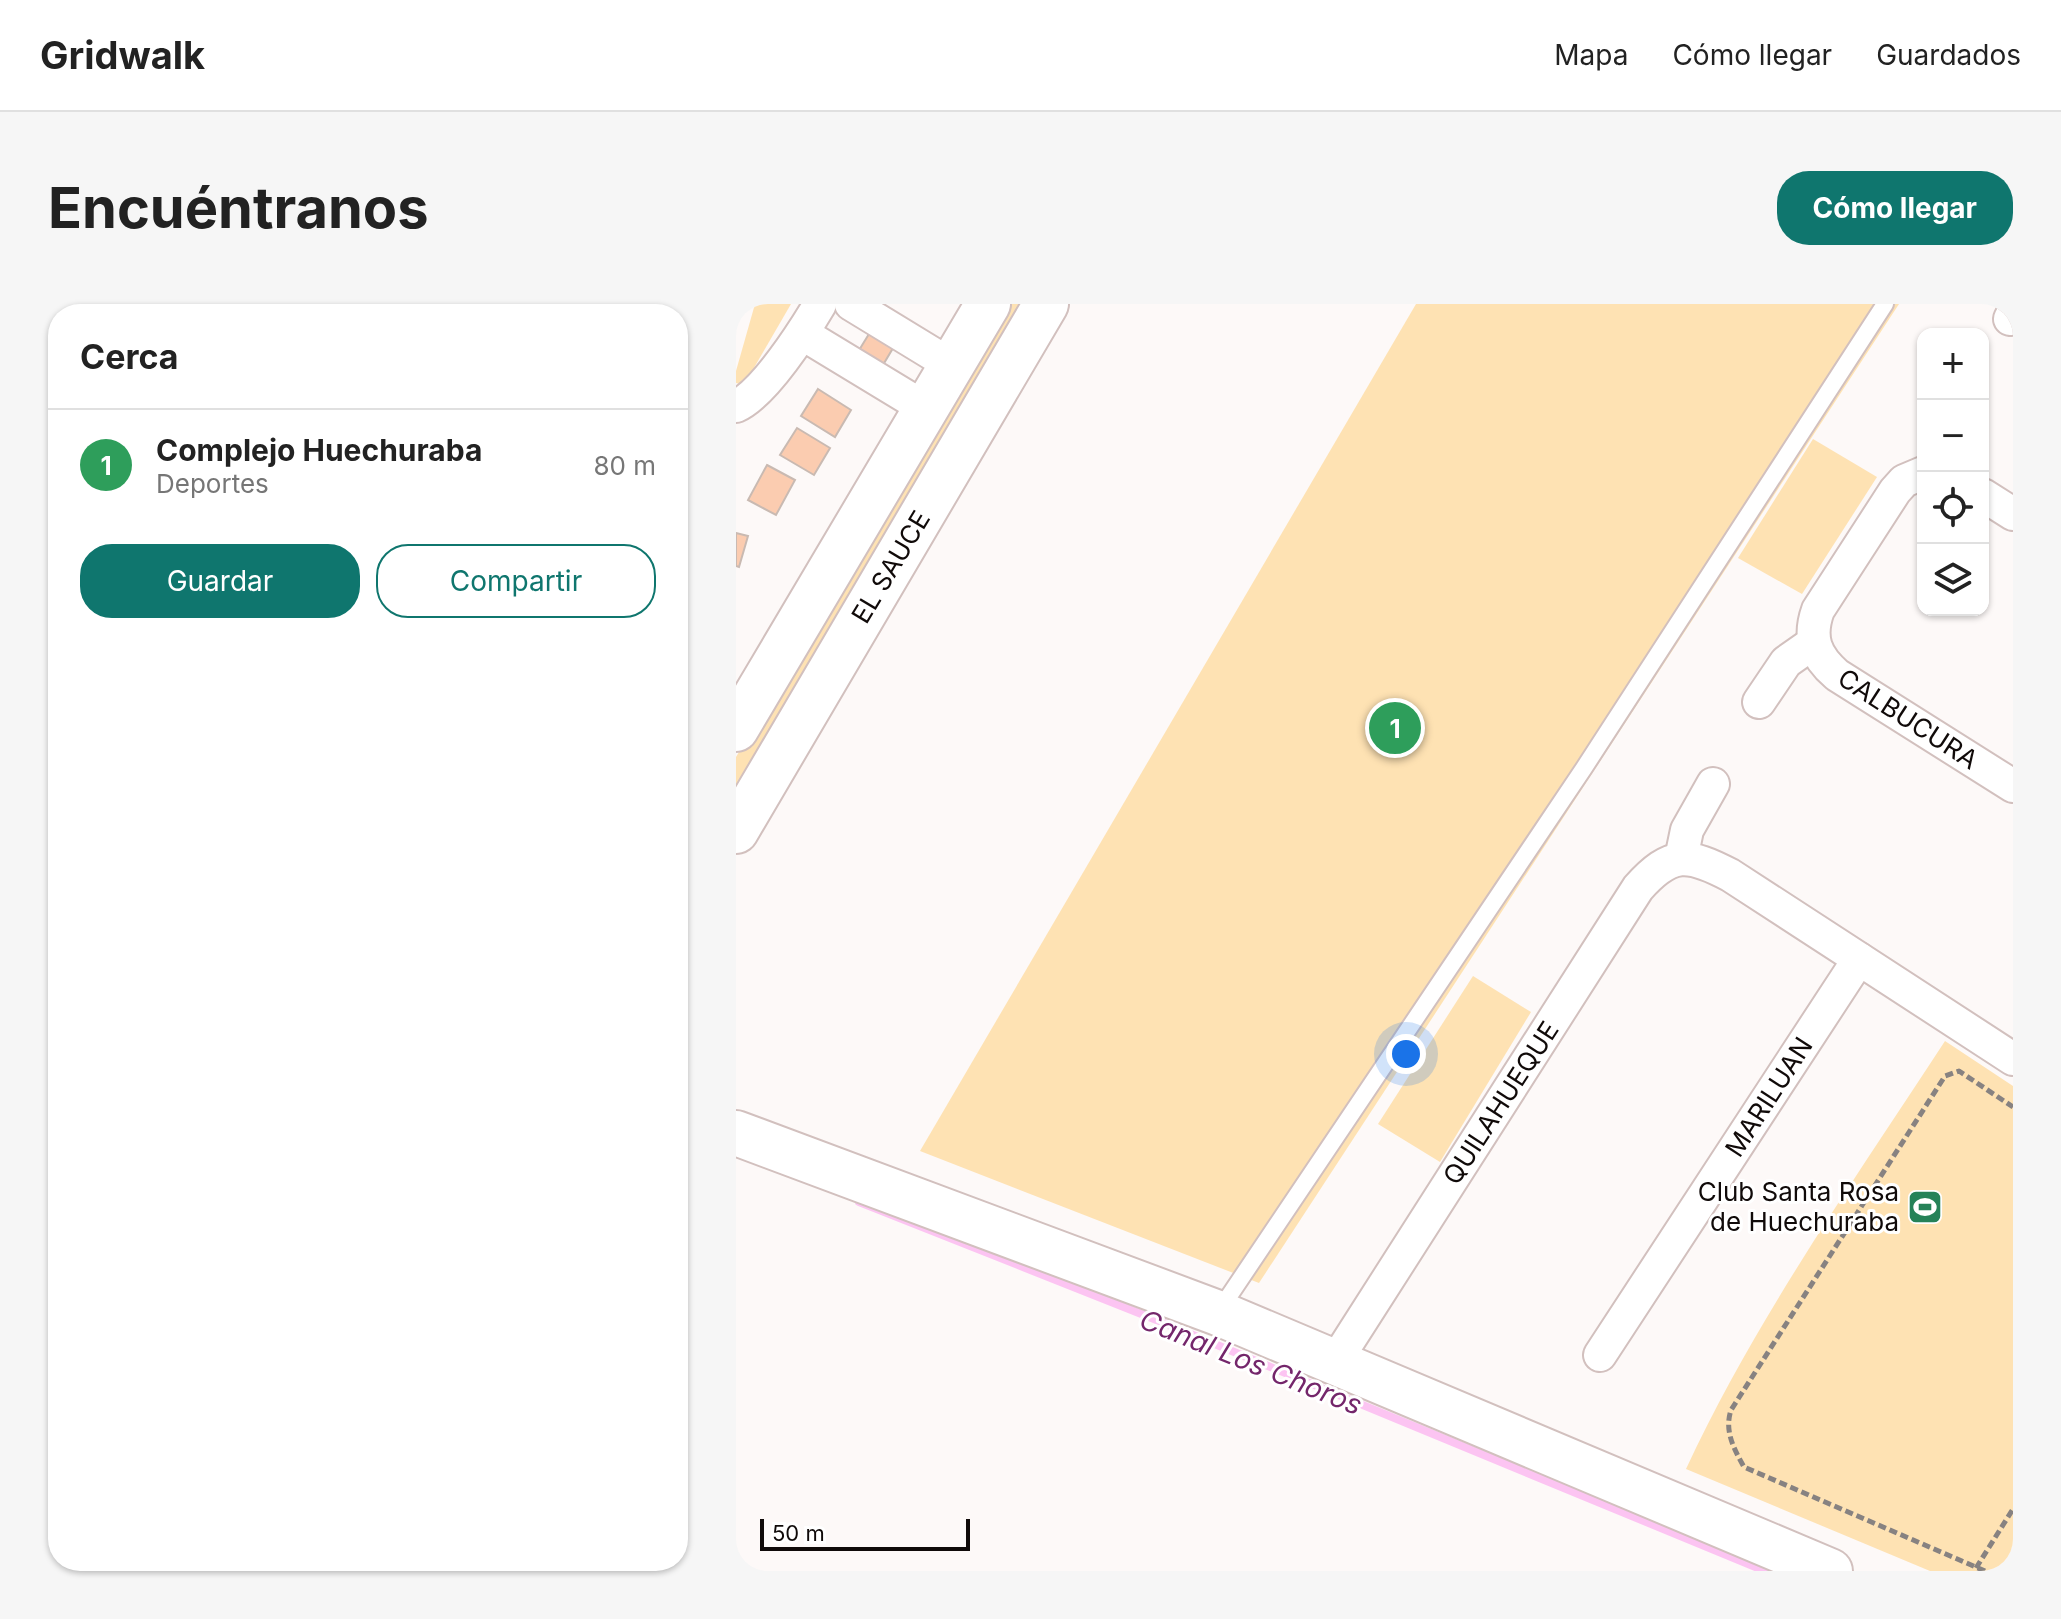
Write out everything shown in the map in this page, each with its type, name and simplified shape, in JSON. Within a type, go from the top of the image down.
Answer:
[{"type":"street","points":[[736,406],[761,386],[803,334],[820,304]]},
{"type":"street","points":[[851,304],[951,365]]},
{"type":"street","name":"EL SAUCE","points":[[736,729],[988,304]]},
{"type":"street","name":"EL SAUCE","points":[[736,831],[1046,304]]},
{"type":"street","points":[[803,334],[925,408]]},
{"type":"street","points":[[1759,702],[1786,662],[1813,643],[1818,610],[1895,491],[1917,474]]},
{"type":"street","points":[[1989,499],[2013,514]]},
{"type":"street","name":"CALBUCURA","points":[[1813,643],[1817,654],[1837,675],[2013,786]]},
{"type":"street","points":[[1713,784],[1687,830],[1681,859],[1702,861],[1730,875],[2013,1059]]},
{"type":"street","name":"QUILAHUEQUE","points":[[1335,1362],[1638,888],[1659,867],[1681,859]]},
{"type":"street","name":"MARILUAN","points":[[1600,1355],[1859,959]]},
{"type":"street","points":[[736,1133],[1218,1313],[1830,1571]]},
{"type":"lane","points":[[1218,1313],[1584,768],[1885,304]]},
{"type":"path","points":[[1985,1571],[1744,1467],[1727,1423],[1731,1410],[1772,1343],[1945,1076],[1959,1071],[2013,1107]]},
{"type":"path","points":[[1976,1568],[2013,1509]]},
{"type":"shaded area","points":[[755,304],[791,304],[744,385],[736,383],[736,371]]},
{"type":"shaded area","points":[[1006,304],[1027,304],[736,799],[736,757]]},
{"type":"shaded area","points":[[1416,304],[1899,304],[1259,1283],[920,1151]]},
{"type":"shaded area","points":[[1813,439],[1877,477],[1802,594],[1738,558]]},
{"type":"shaded area","points":[[1473,976],[1531,1012],[1440,1162],[1378,1124]]},
{"type":"shaded area","name":"Club Santa Rosa de Huechuraba","points":[[1945,1041],[2013,1086],[2013,1571],[1930,1571],[1686,1469],[1713,1413],[1775,1304]]},
{"type":"building","points":[[872,329],[896,343],[877,375],[853,360]]},
{"type":"building","points":[[818,389],[851,410],[835,437],[801,416]]},
{"type":"building","points":[[797,428],[830,448],[814,475],[780,455]]},
{"type":"building","points":[[767,465],[795,480],[776,515],[748,500]]},
{"type":"building","points":[[736,533],[748,536],[739,567],[736,566]]},
{"type":"waterway","name":"Canal Los Choros","points":[[859,1202],[1159,1321],[1765,1571]]},
{"type":"place","name":"Complejo Huechuraba","points":[[1395,728]]},
{"type":"place","name":"Club Santa Rosa de Huechuraba","points":[[1925,1207]]}]
